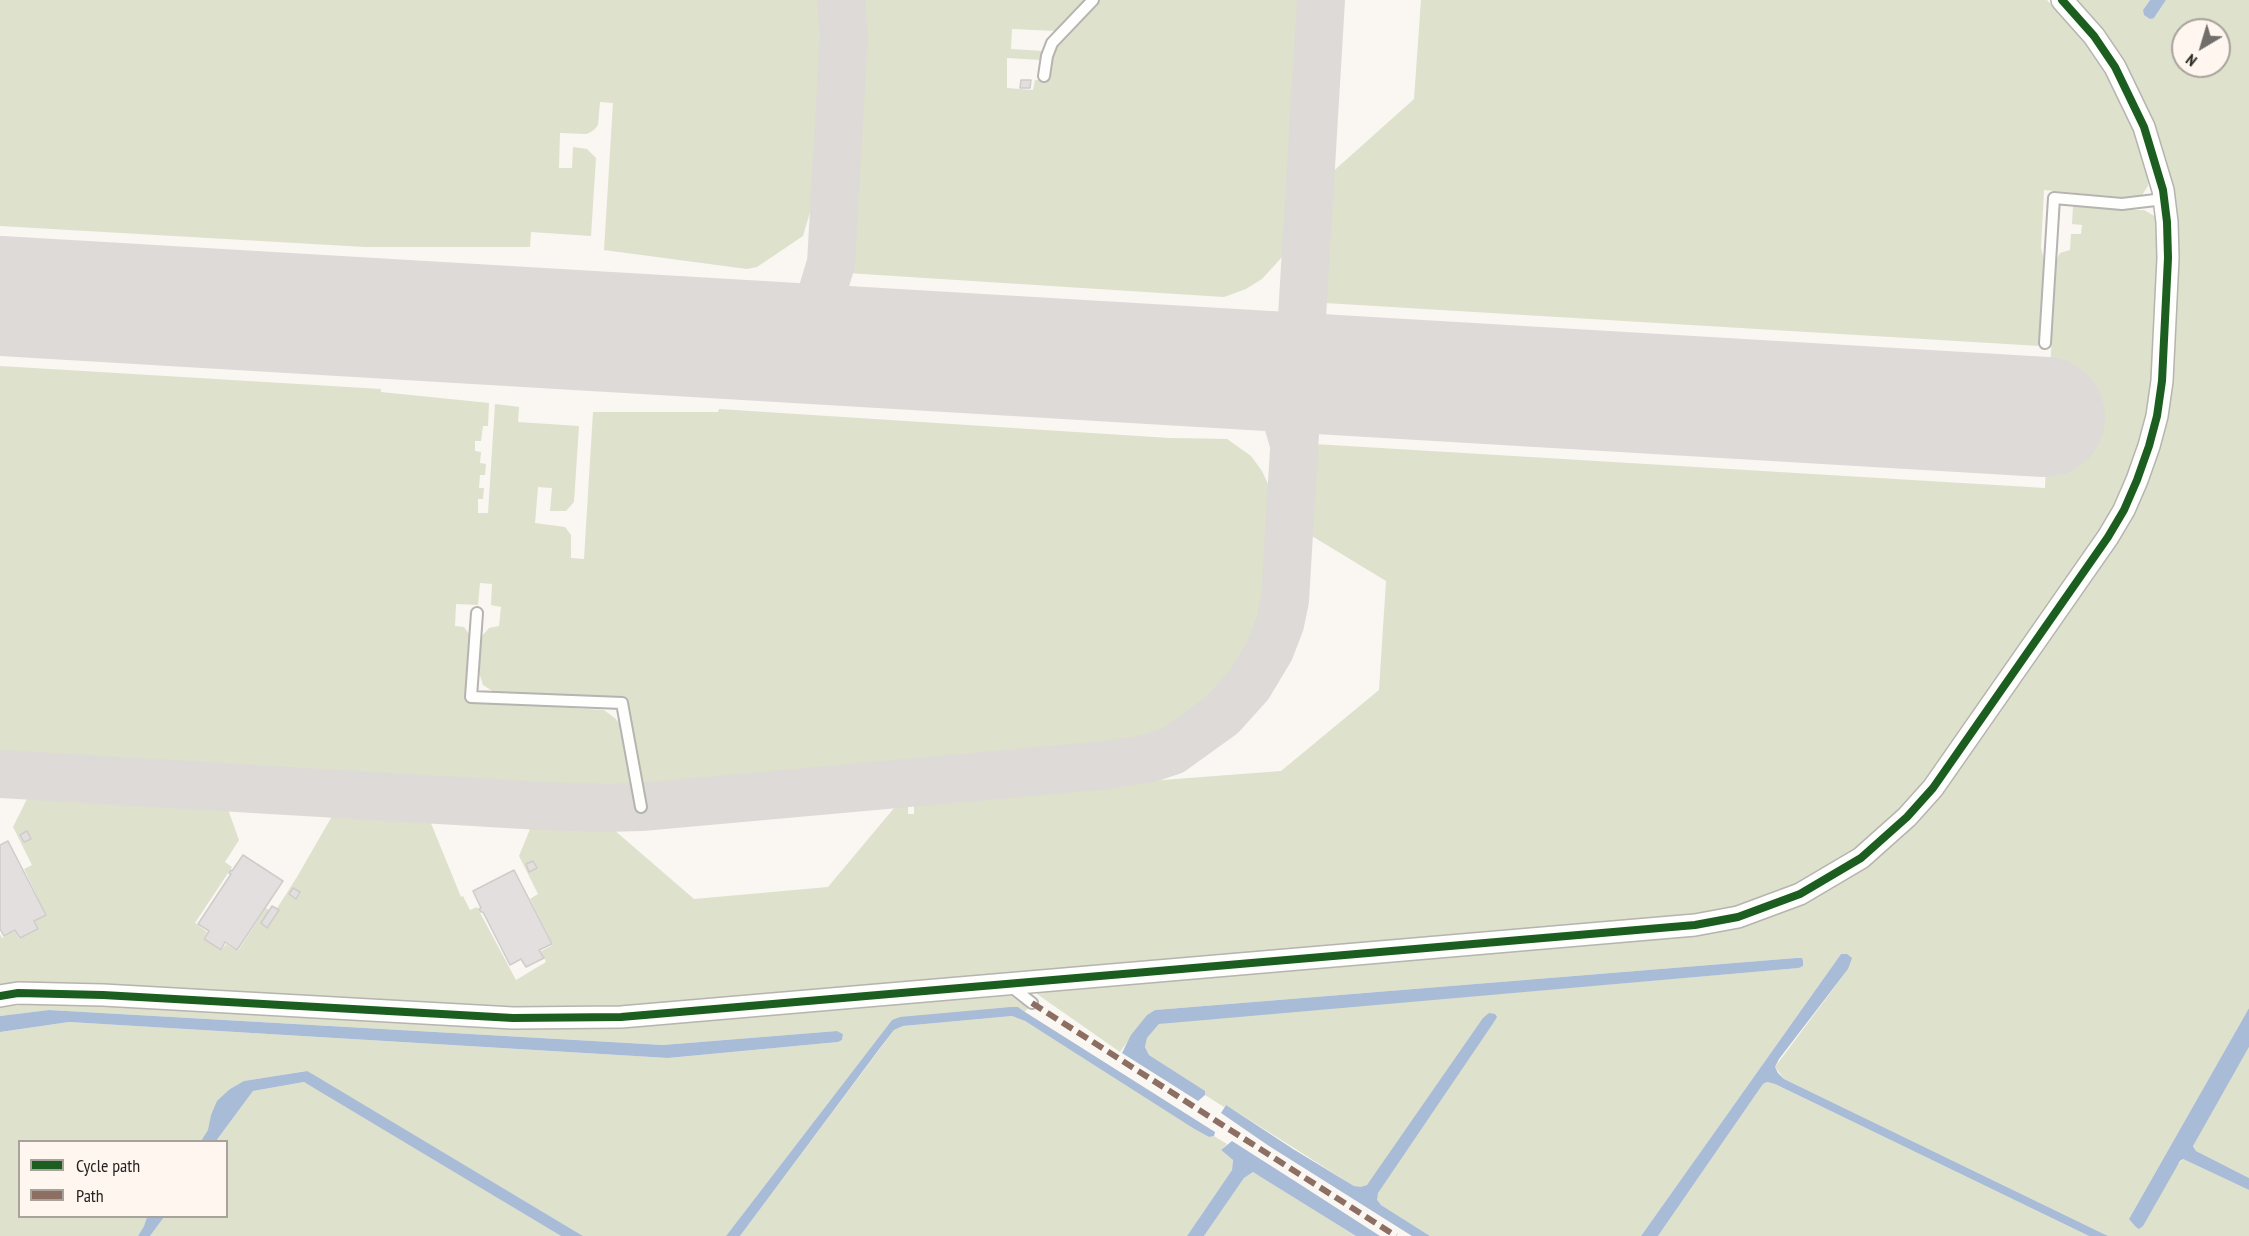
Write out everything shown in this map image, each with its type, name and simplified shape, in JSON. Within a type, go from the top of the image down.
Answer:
[{"type":"street","points":[[0,996],[18,993],[103,994],[513,1018],[621,1017],[1695,925],[1738,917],[1774,905],[1826,880],[1861,858],[1907,817],[1933,788],[2108,537],[2133,490],[2149,446],[2157,416],[2162,381],[2168,258],[2164,200],[2155,159],[2131,97],[2115,67],[2094,36],[2062,0]]},
{"type":"lane","points":[[1044,76],[1047,56],[1052,44],[1093,0]]},
{"type":"lane","points":[[2045,343],[2054,198],[2122,204],[2164,200]]},
{"type":"lane","points":[[477,613],[471,697],[622,703],[641,807]]},
{"type":"lane","points":[[1008,984],[1032,1004]]},
{"type":"green space","points":[[0,0],[824,0],[827,34],[816,192],[803,236],[757,267],[747,269],[604,250],[613,103],[600,102],[598,125],[594,130],[587,134],[560,133],[559,168],[572,168],[573,147],[587,149],[596,158],[591,236],[531,232],[530,247],[365,247],[0,226]]},
{"type":"green space","points":[[857,0],[1087,0],[1057,31],[1012,29],[1011,49],[1042,51],[1041,60],[1007,58],[1007,88],[1033,90],[1035,80],[1049,81],[1053,49],[1099,0],[1304,0],[1290,234],[1282,257],[1262,279],[1246,289],[1224,297],[847,273],[861,33]]},
{"type":"green space","points":[[1421,0],[2047,0],[2085,43],[2106,73],[2135,132],[2149,179],[2148,186],[2142,195],[2129,198],[2044,190],[2040,346],[1325,303],[1322,291],[1328,176],[1414,99]]},
{"type":"green space","points":[[2074,0],[2150,0],[2143,10],[2154,18],[2166,0],[2249,0],[2249,1008],[2129,1219],[2183,1159],[2249,1190],[2249,1236],[2108,1236],[1784,1079],[1775,1067],[1848,969],[1841,954],[1641,1236],[1430,1236],[1376,1200],[1378,1192],[1497,1017],[1367,1185],[1361,1188],[1354,1186],[1226,1105],[1224,1107],[1205,1095],[1204,1091],[1149,1055],[1145,1047],[1147,1038],[1159,1024],[1170,1022],[1799,968],[1803,966],[1803,961],[1796,958],[1155,1010],[1147,1015],[1120,1052],[1037,994],[1038,991],[1678,937],[1866,865],[2145,483],[2171,189]]},
{"type":"green space","points":[[2073,206],[2144,210],[2156,217],[2159,258],[2152,380],[2147,413],[2129,476],[2100,531],[1926,782],[1900,811],[1855,850],[1796,886],[1736,907],[1695,916],[643,1007],[507,1009],[61,983],[0,988],[0,934],[2,938],[15,931],[19,939],[38,930],[34,921],[46,915],[24,869],[32,865],[13,827],[30,793],[226,804],[239,840],[225,862],[232,867],[195,923],[207,932],[203,939],[221,951],[226,944],[238,951],[266,908],[274,913],[335,811],[428,816],[461,897],[463,896],[470,910],[477,907],[516,980],[546,962],[541,951],[553,945],[530,899],[538,894],[519,856],[533,822],[606,823],[694,899],[828,887],[900,801],[908,801],[908,814],[914,814],[914,799],[1281,771],[1379,690],[1386,581],[1307,533],[1314,444],[2045,488],[2055,262],[2060,253],[2070,250],[2071,234],[2081,234],[2082,225],[2072,224]]},
{"type":"green space","points":[[0,366],[381,389],[381,392],[489,403],[488,426],[483,426],[481,441],[475,441],[475,451],[481,452],[480,463],[486,464],[485,475],[480,475],[479,488],[484,488],[483,499],[478,499],[478,513],[488,513],[495,404],[519,407],[518,422],[579,426],[574,502],[566,511],[550,511],[552,488],[538,487],[535,523],[565,527],[571,535],[571,558],[584,559],[593,412],[718,412],[719,409],[1169,438],[1227,439],[1251,456],[1262,471],[1275,499],[1263,621],[1251,649],[1232,679],[1216,695],[1174,727],[1143,738],[1083,751],[644,788],[627,697],[494,692],[483,685],[478,669],[482,636],[489,628],[499,626],[501,607],[491,605],[492,584],[480,583],[478,605],[456,604],[455,626],[464,627],[470,635],[466,701],[604,710],[620,725],[631,778],[630,789],[533,789],[0,757]]},
{"type":"green space","points":[[1008,994],[1028,1008],[1025,1012],[1018,1007],[892,1020],[726,1236],[583,1236],[306,1071],[245,1081],[230,1089],[211,1115],[209,1130],[202,1140],[18,1140],[18,1218],[147,1218],[138,1236],[0,1236],[0,1032],[69,1022],[668,1058],[838,1042],[842,1040],[843,1034],[837,1031],[663,1045],[49,1010],[0,1016],[0,1007],[57,1002],[519,1028],[591,1028]]},
{"type":"green space","points":[[1012,1016],[1025,1021],[1209,1137],[1214,1136],[1227,1144],[1221,1150],[1233,1160],[1232,1170],[1187,1236],[740,1236],[894,1030],[903,1026]]},
{"type":"green space","points":[[2249,1047],[2249,1178],[2196,1151],[2193,1145]]},
{"type":"green space","points":[[304,1082],[561,1236],[150,1236],[163,1218],[228,1218],[228,1140],[217,1140],[253,1091]]},
{"type":"green space","points":[[1767,1082],[2089,1236],[1658,1236],[1763,1084]]},
{"type":"green space","points":[[1253,1172],[1356,1236],[1204,1236],[1244,1178]]},
{"type":"water","points":[[2150,0],[2166,0],[2154,18],[2150,19],[2144,15],[2143,10]]},
{"type":"water","points":[[1841,954],[1847,954],[1852,958],[1848,969],[1779,1059],[1775,1067],[1778,1073],[1784,1079],[2108,1236],[2089,1236],[1767,1082],[1763,1084],[1658,1236],[1641,1236]]},
{"type":"water","points":[[1802,958],[1803,966],[1159,1024],[1147,1038],[1145,1047],[1149,1055],[1205,1091],[1205,1095],[1198,1101],[1122,1053],[1131,1035],[1147,1015],[1155,1010]]},
{"type":"water","points":[[1018,1007],[1215,1132],[1214,1136],[1209,1137],[1193,1128],[1025,1021],[1012,1016],[903,1026],[894,1030],[880,1048],[740,1236],[726,1236],[892,1020],[900,1017]]},
{"type":"water","points":[[2249,1008],[2249,1047],[2193,1146],[2196,1151],[2249,1178],[2249,1190],[2183,1159],[2139,1229],[2129,1219]]},
{"type":"water","points":[[49,1010],[663,1045],[837,1031],[843,1034],[842,1040],[838,1042],[668,1058],[69,1022],[0,1032],[0,1016]]},
{"type":"water","points":[[1489,1013],[1497,1017],[1494,1022],[1378,1193],[1377,1200],[1381,1205],[1430,1236],[1412,1236],[1221,1113],[1226,1105],[1354,1186],[1367,1185],[1483,1018]]},
{"type":"water","points":[[307,1071],[583,1236],[561,1236],[304,1082],[253,1091],[217,1140],[202,1140],[208,1130],[217,1101],[230,1089],[244,1081]]},
{"type":"water","points":[[1232,1141],[1380,1236],[1356,1236],[1253,1172],[1244,1178],[1204,1236],[1187,1236],[1232,1170],[1233,1160],[1221,1150]]},
{"type":"water","points":[[147,1218],[163,1218],[150,1236],[138,1236]]},
{"type":"building","points":[[1021,80],[1031,80],[1030,88],[1020,88]]},
{"type":"building","points":[[27,831],[31,839],[24,842],[20,835]]},
{"type":"building","points":[[8,841],[46,915],[34,921],[38,929],[20,938],[15,930],[4,936],[0,929],[0,845]]},
{"type":"building","points":[[243,855],[283,881],[237,950],[225,942],[221,950],[204,939],[209,931],[198,924],[231,874],[229,873]]},
{"type":"building","points":[[533,861],[537,868],[529,872],[526,864]]},
{"type":"building","points":[[514,870],[552,944],[539,950],[544,958],[526,967],[521,959],[510,965],[483,912],[479,909],[481,908],[473,891]]},
{"type":"building","points":[[293,888],[300,892],[296,899],[289,894]]},
{"type":"building","points":[[272,906],[279,910],[267,928],[261,923]]},
{"type":"taxiway","points":[[739,339],[781,332],[806,316],[822,293],[831,263],[844,36],[841,0]]},
{"type":"taxiway","points":[[0,774],[605,808],[641,807],[1107,765],[1151,758],[1172,751],[1222,715],[1249,685],[1270,650],[1280,624],[1285,600],[1321,0]]},
{"type":"taxiway","points":[[1226,368],[1248,375],[1264,384],[1285,413],[1294,444]]},
{"type":"runway","points":[[0,296],[2045,417]]},
{"type":"marked path","points":[[1032,1003],[1396,1236]]},
{"type":"cycle path","points":[[0,996],[18,993],[103,995],[513,1018],[621,1017],[1695,925],[1738,917],[1800,894],[1861,858],[1907,817],[1933,788],[2108,537],[2124,510],[2149,446],[2157,416],[2162,381],[2168,258],[2163,190],[2144,127],[2115,67],[2094,36],[2062,0]]}]
